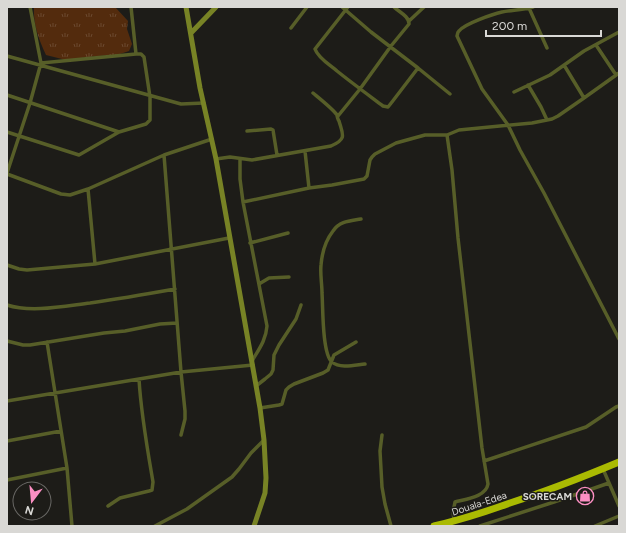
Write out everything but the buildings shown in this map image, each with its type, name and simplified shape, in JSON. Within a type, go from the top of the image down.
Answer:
[{"type":"highway","name":"Douala-Edea","points":[[434,526],[451,523],[529,497],[619,462]]},
{"type":"main road","points":[[186,7],[200,88],[216,159],[260,408],[264,440],[266,478],[265,493],[254,526]]},
{"type":"main road","points":[[191,33],[216,7]]},
{"type":"street","points":[[30,7],[41,64],[7,173],[66,195],[70,195],[88,189],[164,155],[212,139]]},
{"type":"street","points":[[132,7],[136,54]]},
{"type":"street","points":[[291,28],[307,7]]},
{"type":"street","points":[[342,7],[347,8],[371,32],[391,46],[450,94]]},
{"type":"street","points":[[394,7],[407,18],[409,22]]},
{"type":"street","points":[[338,116],[407,27],[409,22],[424,7]]},
{"type":"street","points":[[500,7],[502,12]]},
{"type":"street","points":[[533,7],[517,11],[502,12],[482,18],[463,27],[457,36],[482,89],[508,125],[619,339]]},
{"type":"street","points":[[347,8],[315,49],[324,60],[383,106],[388,106],[396,98],[418,68]]},
{"type":"street","points":[[529,8],[547,48]]},
{"type":"street","points":[[514,92],[550,75],[584,52],[619,32]]},
{"type":"street","points":[[243,202],[309,188],[364,179],[367,176],[370,160],[375,154],[396,143],[420,136],[447,135],[459,130],[532,123],[552,119],[618,74],[596,45]]},
{"type":"street","points":[[7,132],[79,155],[119,132],[146,124],[150,120],[150,97],[144,57],[141,54],[41,64]]},
{"type":"street","points":[[7,56],[41,64],[150,97],[180,104],[204,103]]},
{"type":"street","points":[[564,65],[584,98]]},
{"type":"street","points":[[528,85],[547,120]]},
{"type":"street","points":[[216,159],[230,157],[252,160],[331,146],[338,143],[343,136],[343,133],[338,116],[313,93]]},
{"type":"street","points":[[7,95],[119,132]]},
{"type":"street","points":[[247,131],[273,130],[277,155]]},
{"type":"street","points":[[447,135],[481,440],[488,484],[485,491],[480,495],[455,502],[451,523]]},
{"type":"street","points":[[305,151],[309,188]]},
{"type":"street","points":[[164,155],[185,411],[181,435]]},
{"type":"street","points":[[7,401],[181,372],[252,363],[266,335],[267,326],[243,202],[240,180],[240,159]]},
{"type":"street","points":[[88,189],[95,264]]},
{"type":"street","points":[[360,219],[339,224],[328,238],[321,265],[323,323],[328,357],[331,362],[339,365],[348,366],[365,364]]},
{"type":"street","points":[[250,243],[288,233]]},
{"type":"street","points":[[7,265],[18,269],[27,270],[95,264],[229,238]]},
{"type":"street","points":[[259,284],[269,278],[289,277]]},
{"type":"street","points":[[7,305],[22,308],[66,306],[175,289]]},
{"type":"street","points":[[256,386],[271,374],[274,355],[296,319],[301,305]]},
{"type":"street","points":[[7,341],[30,345],[125,331],[160,324],[178,323]]},
{"type":"street","points":[[47,342],[67,468],[72,526]]},
{"type":"street","points":[[260,408],[282,404],[286,390],[294,384],[324,374],[328,370],[334,355],[356,342]]},
{"type":"street","points":[[108,506],[120,498],[149,492],[153,487],[140,403],[139,379]]},
{"type":"street","points":[[484,461],[586,427],[619,406]]},
{"type":"street","points":[[7,441],[61,431]]},
{"type":"street","points":[[382,435],[380,451],[382,487],[391,526]]},
{"type":"street","points":[[155,526],[187,510],[232,477],[251,453],[264,440]]},
{"type":"street","points":[[7,480],[67,468]]},
{"type":"street","points":[[602,469],[619,506]]},
{"type":"street","points":[[480,526],[609,483]]},
{"type":"street","points":[[595,526],[619,516]]},
{"type":"green space","points":[[34,7],[115,7],[128,21],[127,29],[132,44],[129,51],[117,55],[66,60],[46,55],[34,20]]},
{"type":"place","name":"SORECAM","points":[[585,496]]}]
